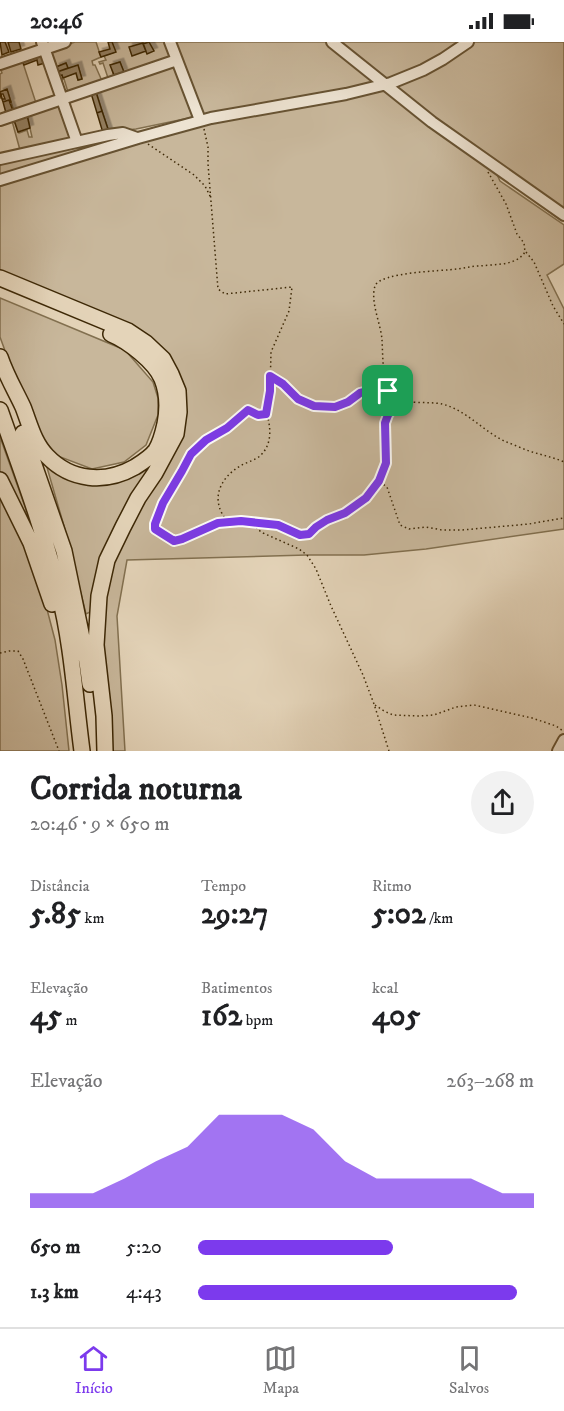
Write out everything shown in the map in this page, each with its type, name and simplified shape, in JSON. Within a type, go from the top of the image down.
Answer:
[{"type":"highway","points":[[0,286],[120,338],[153,366],[162,379],[168,407],[163,434],[156,450],[131,470],[113,477],[83,477],[58,466],[35,440],[0,357]]},
{"type":"highway","points":[[0,286],[128,331],[146,343],[163,359],[178,392],[179,412],[176,434],[155,473],[138,498],[107,560],[99,596],[96,645],[104,716],[102,751]]},
{"type":"highway","points":[[7,375],[13,405],[64,550],[102,751]]},
{"type":"highway","points":[[0,410],[37,516],[59,593],[67,632],[82,751]]},
{"type":"highway","points":[[0,480],[31,543],[48,591],[75,697]]},
{"type":"street","points":[[0,64],[43,46],[65,42]]},
{"type":"street","points":[[170,42],[200,120]]},
{"type":"street","points":[[332,42],[432,122],[564,215]]},
{"type":"street","points":[[0,180],[200,120],[346,94],[385,84],[423,70],[468,42]]},
{"type":"street","points":[[43,46],[77,142]]},
{"type":"street","points":[[0,120],[177,60]]},
{"type":"street","points":[[0,159],[123,134],[138,138]]},
{"type":"street","points":[[558,751],[564,740]]},
{"type":"path","points":[[200,120],[208,147],[219,289],[225,294],[292,287],[289,311],[271,352],[270,391],[266,414],[271,433],[261,456],[238,467],[222,483],[217,496],[219,512],[228,522]]},
{"type":"path","points":[[138,138],[194,175],[205,186],[212,199]]},
{"type":"path","points":[[479,155],[506,204],[517,234],[524,243],[525,252],[534,262],[553,306],[564,324]]},
{"type":"path","points":[[525,252],[511,262],[435,270],[384,278],[377,282],[374,289],[376,311],[381,329],[388,391],[398,400],[449,406],[502,440],[564,462]]},
{"type":"path","points":[[270,376],[283,384],[298,399],[314,406],[335,407],[348,402],[360,393],[388,391]]},
{"type":"path","points":[[266,414],[258,415],[248,410],[227,428],[206,440],[191,454],[163,503],[155,529],[174,541],[218,523],[241,521],[278,525],[300,535],[309,534],[327,520],[345,513],[366,498],[379,481],[386,463],[385,423],[398,400]]},
{"type":"path","points":[[379,481],[387,487],[400,525],[409,528],[462,530],[529,524],[564,518]]},
{"type":"path","points":[[255,522],[257,529],[263,533],[307,555],[316,568],[363,675],[389,751]]},
{"type":"path","points":[[0,653],[18,651],[23,659],[59,751]]},
{"type":"path","points":[[374,704],[393,715],[417,716],[434,715],[456,707],[474,705],[532,718],[564,731]]},
{"type":"shaded area","points":[[75,42],[96,42],[101,57],[92,61],[102,81],[68,92],[64,79],[60,80],[59,76],[64,77],[76,73],[78,80],[82,79],[78,66],[68,68],[66,63],[56,67],[50,50]]},
{"type":"shaded area","points":[[112,42],[167,42],[172,57],[124,73],[120,62],[111,65],[114,77],[108,78],[103,63],[99,62],[106,60],[104,56],[115,52]]},
{"type":"shaded area","points":[[174,42],[564,42],[564,215],[494,168],[500,181],[564,225],[564,264],[547,275],[564,309],[564,529],[426,549],[364,555],[127,560],[117,616],[125,751],[110,751],[99,647],[110,561],[180,432],[146,343],[0,278],[0,180],[210,117],[200,113]]},
{"type":"shaded area","points":[[22,60],[36,103],[14,111],[7,90],[0,92],[0,74],[2,73],[0,68]]},
{"type":"shaded area","points":[[171,66],[177,68],[194,117],[109,132],[96,92]]},
{"type":"shaded area","points":[[60,104],[72,139],[20,150],[12,121],[14,120],[19,133],[27,130],[29,137],[32,137],[27,115]]},
{"type":"shaded area","points":[[115,138],[106,143],[0,176],[0,164]]},
{"type":"shaded area","points":[[0,298],[125,350],[153,382],[158,398],[158,415],[146,445],[124,462],[92,469],[55,455],[30,419],[0,337]]},
{"type":"shaded area","points":[[0,437],[27,512],[20,510],[0,471]]},
{"type":"shaded area","points":[[155,463],[130,498],[111,534],[97,572],[90,612],[86,614],[46,464],[76,481]]},
{"type":"shaded area","points":[[0,495],[37,571],[55,640],[69,751],[0,751]]},
{"type":"building","points":[[0,42],[5,42],[9,52],[2,55]]},
{"type":"building","points":[[8,42],[19,42],[21,49],[11,52]]},
{"type":"building","points":[[108,42],[112,42],[116,52],[101,57],[99,52],[110,49]]},
{"type":"building","points":[[149,42],[154,51],[147,54],[143,44]]},
{"type":"building","points":[[143,43],[146,51],[132,56],[129,47]]},
{"type":"building","points":[[42,54],[45,63],[38,65],[37,60],[24,65],[22,60]]},
{"type":"building","points":[[120,62],[124,72],[114,75],[110,65]]},
{"type":"building","points":[[66,63],[68,68],[57,72],[56,67]]},
{"type":"building","points":[[78,65],[82,79],[78,80],[76,73],[63,78],[57,72]]},
{"type":"building","points":[[7,89],[10,103],[9,100],[3,102],[2,99],[5,99],[3,94],[1,98],[0,92]]},
{"type":"building","points":[[96,92],[102,111],[97,113],[91,93]]},
{"type":"building","points":[[9,100],[13,111],[6,113],[3,102]]},
{"type":"building","points":[[102,111],[109,132],[103,133],[97,113]]},
{"type":"building","points":[[27,115],[30,128],[18,132],[14,120]]},
{"type":"route","points":[[270,376],[283,384],[298,399],[314,406],[335,407],[348,402],[360,393],[388,391],[398,400],[385,423],[386,463],[379,483],[366,498],[345,513],[327,520],[309,534],[300,535],[278,525],[241,521],[218,523],[174,541],[155,529],[163,503],[191,454],[206,440],[227,428],[248,410],[258,415],[266,414],[270,376]]}]
